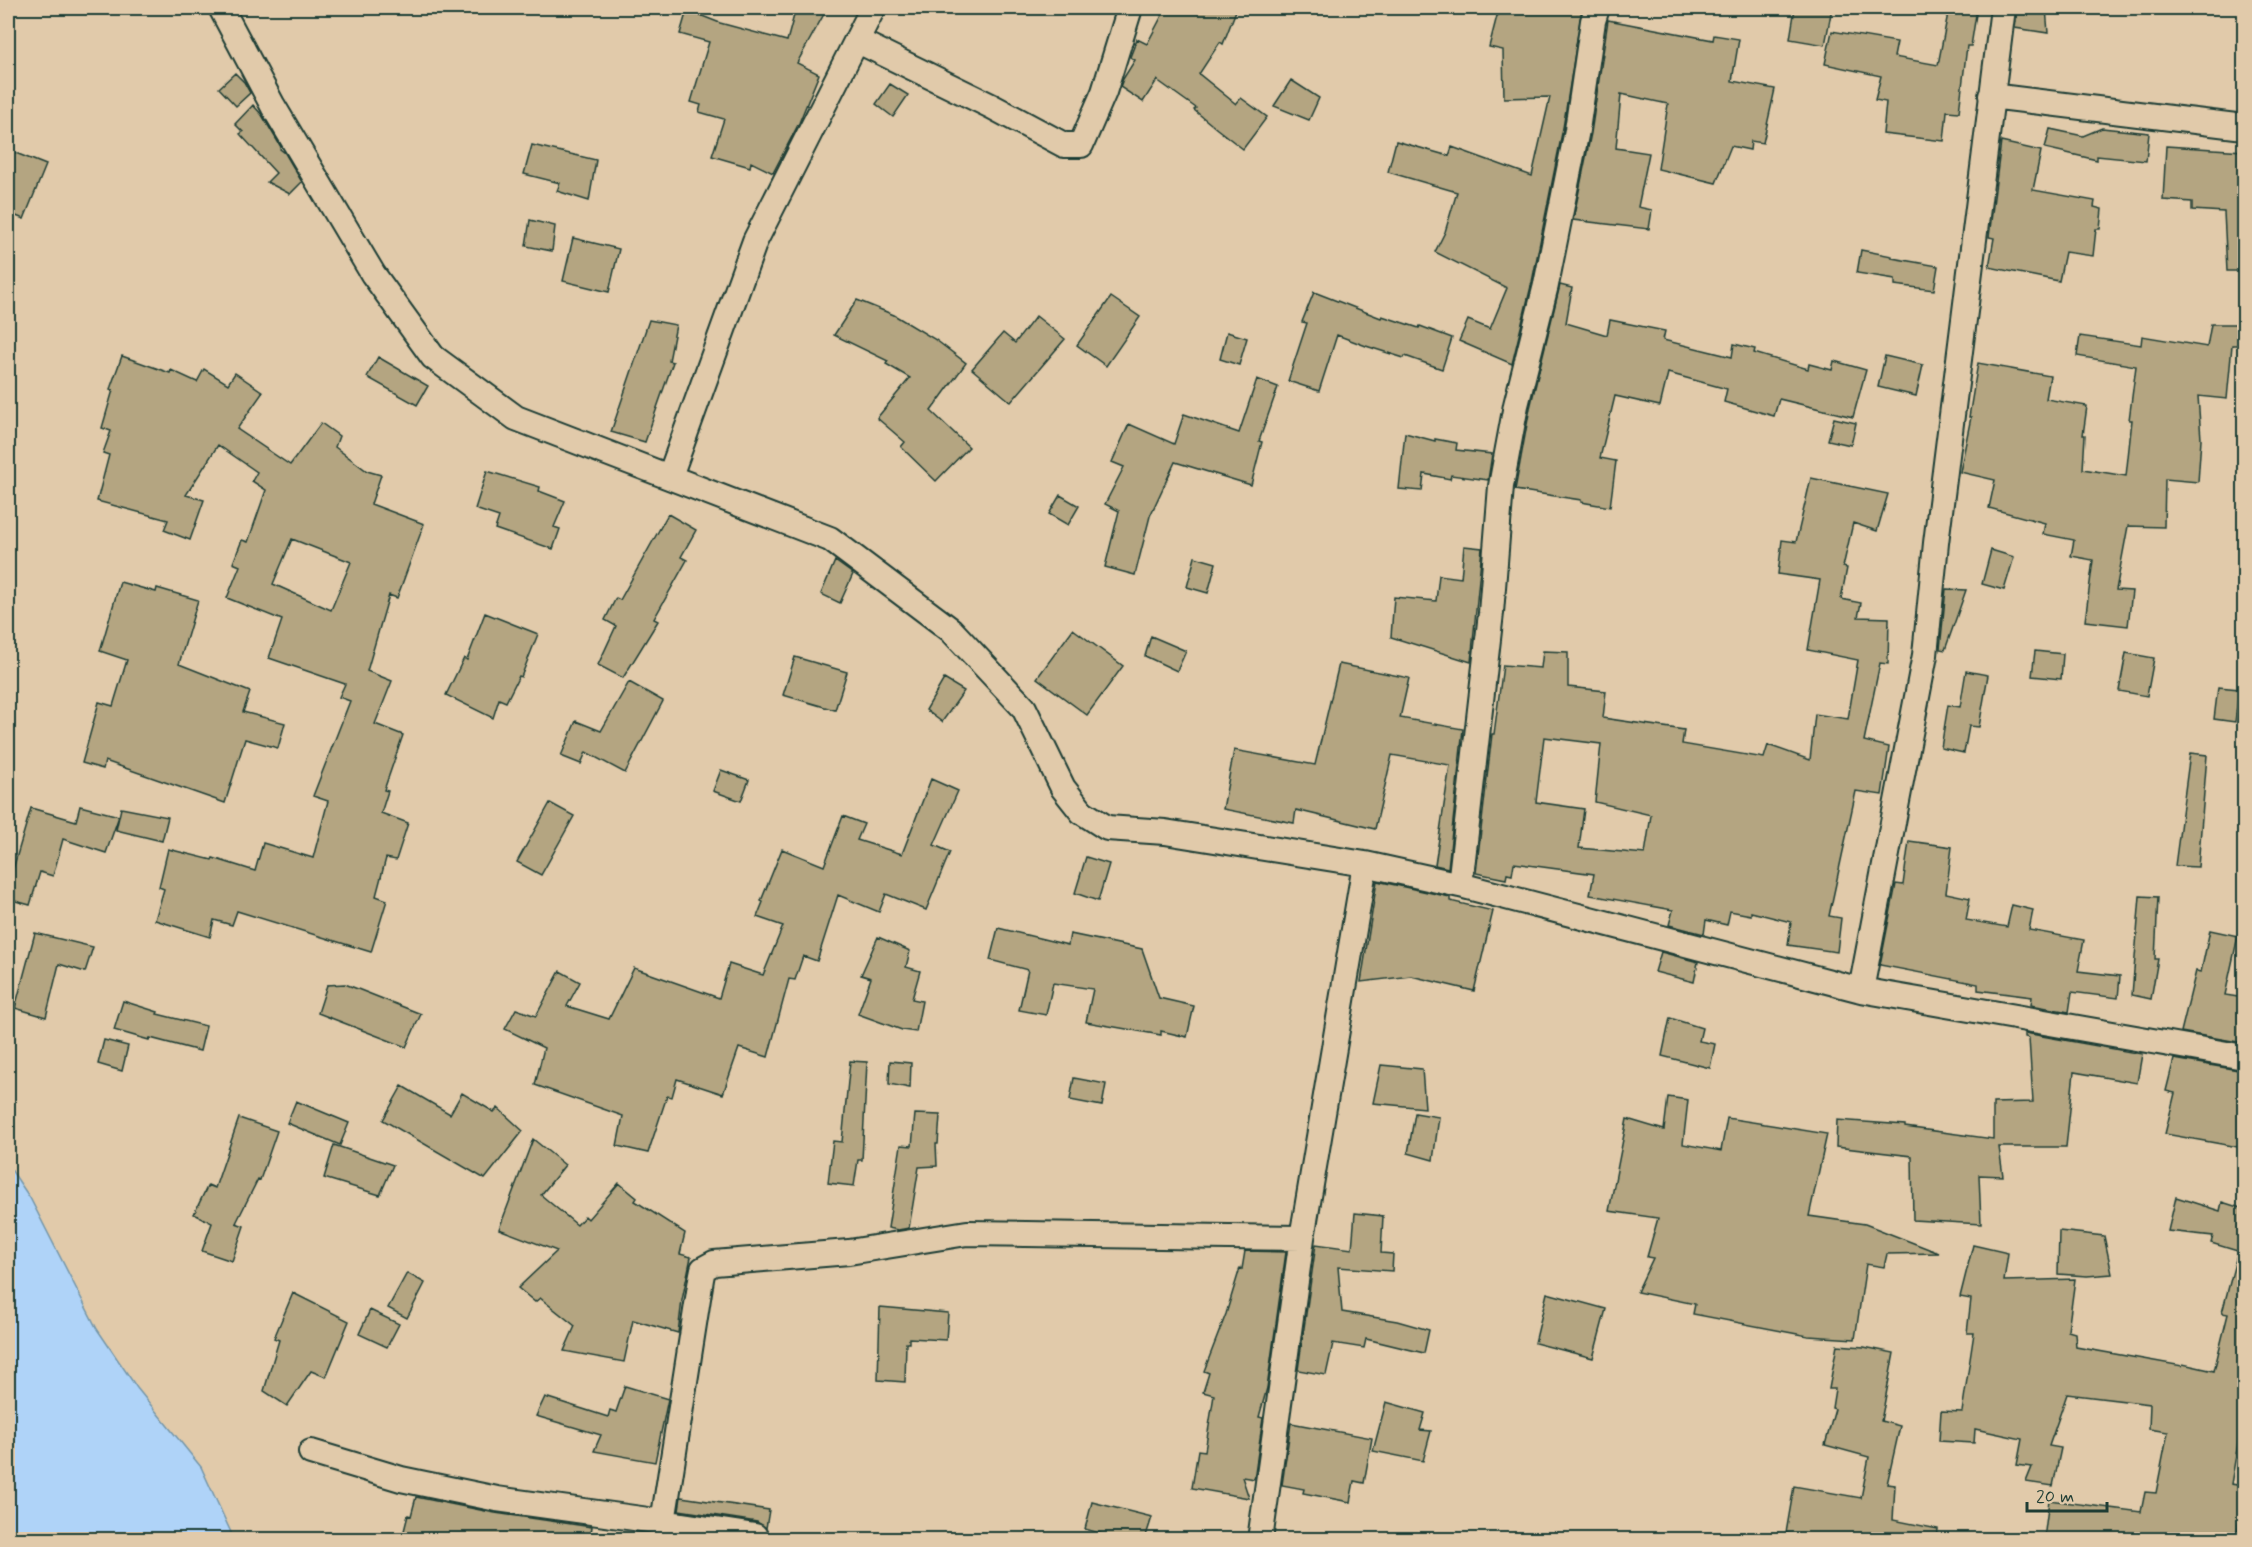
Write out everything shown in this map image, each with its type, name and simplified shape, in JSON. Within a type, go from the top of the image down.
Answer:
[{"type":"street","points":[[221,8],[273,106],[373,274],[433,357],[516,418],[830,539],[951,630],[1024,708],[1063,788],[1082,812],[1107,828],[1165,832],[1365,864],[1460,885],[1861,990],[2244,1057]]},
{"type":"street","points":[[670,476],[755,241],[873,8]]},
{"type":"street","points":[[858,41],[991,106],[1064,145],[1081,145],[1104,92],[1130,8]]},
{"type":"street","points":[[1460,885],[1491,613],[1501,486],[1516,405],[1550,263],[1577,129],[1593,21],[1597,8]]},
{"type":"street","points":[[1861,990],[1925,655],[2002,8]]},
{"type":"street","points":[[1991,96],[2244,127]]},
{"type":"street","points":[[1260,1539],[1302,1238],[1365,864]]},
{"type":"street","points":[[663,1522],[701,1279],[704,1269],[714,1263],[849,1252],[968,1233],[1302,1238]]},
{"type":"street","points":[[311,1452],[401,1479],[497,1499],[755,1536],[757,1539]]},
{"type":"water","points":[[8,1165],[30,1198],[97,1329],[137,1388],[201,1467],[234,1539],[8,1539]]},
{"type":"building","points":[[796,8],[813,8],[824,14],[797,63],[819,74],[799,123],[773,173],[751,162],[750,167],[712,156],[724,119],[699,112],[701,105],[691,102],[709,42],[680,34],[687,10],[720,23],[787,41]]},
{"type":"building","points":[[1166,8],[1237,8],[1223,44],[1220,42],[1199,74],[1236,104],[1241,98],[1267,117],[1243,149],[1194,110],[1196,108],[1157,80],[1143,102],[1120,87],[1135,60],[1130,57],[1137,39],[1147,44]]},
{"type":"building","points":[[1499,8],[1582,8],[1563,128],[1532,282],[1512,364],[1459,341],[1468,320],[1490,329],[1507,288],[1435,252],[1445,232],[1457,192],[1388,172],[1396,141],[1449,156],[1452,147],[1532,176],[1550,97],[1504,98],[1503,50],[1489,47]]},
{"type":"building","points":[[1795,8],[1832,8],[1825,45],[1790,39]]},
{"type":"building","points":[[1949,8],[1977,8],[1971,46],[1967,46],[1959,112],[1947,111],[1944,141],[1883,134],[1886,102],[1875,100],[1881,76],[1825,64],[1832,31],[1897,42],[1894,57],[1938,65]]},
{"type":"building","points":[[2018,8],[2046,8],[2048,33],[2015,28]]},
{"type":"building","points":[[1608,20],[1713,40],[1714,35],[1739,39],[1732,81],[1775,89],[1763,143],[1751,141],[1750,150],[1731,146],[1716,183],[1658,169],[1668,104],[1621,94],[1616,148],[1649,153],[1638,207],[1652,210],[1649,229],[1573,220],[1591,133]]},
{"type":"building","points":[[235,73],[250,93],[236,106],[219,88]]},
{"type":"building","points":[[1291,80],[1319,98],[1309,120],[1274,106]]},
{"type":"building","points":[[890,84],[908,95],[893,117],[876,104]]},
{"type":"building","points":[[253,105],[262,115],[281,147],[280,149],[285,153],[302,182],[290,194],[267,182],[276,173],[240,134],[243,132],[235,124]]},
{"type":"building","points":[[2102,128],[2149,133],[2146,161],[2097,156],[2097,160],[2045,148],[2050,129],[2083,136]]},
{"type":"building","points":[[2001,142],[2041,151],[2033,190],[2095,201],[2094,207],[2102,209],[2100,229],[2096,229],[2093,256],[2065,252],[2059,281],[1989,267],[1994,238],[1989,237]]},
{"type":"building","points":[[532,145],[596,160],[589,201],[557,191],[560,183],[524,174]]},
{"type":"building","points":[[2166,146],[2244,151],[2244,271],[2227,271],[2224,212],[2192,210],[2192,202],[2163,200]]},
{"type":"building","points":[[8,150],[46,165],[24,219],[8,213]]},
{"type":"building","points":[[530,220],[555,226],[552,251],[526,246]]},
{"type":"building","points":[[573,238],[619,249],[609,292],[563,281]]},
{"type":"building","points":[[1861,250],[1938,266],[1934,290],[1895,285],[1895,279],[1857,273]]},
{"type":"building","points":[[1560,285],[1572,288],[1566,323],[1607,335],[1610,320],[1665,331],[1663,340],[1732,357],[1734,344],[1755,349],[1754,353],[1808,369],[1809,364],[1832,370],[1834,361],[1866,370],[1853,417],[1779,399],[1774,416],[1724,402],[1727,389],[1668,373],[1660,406],[1615,396],[1600,458],[1616,461],[1610,507],[1515,490],[1530,408]]},
{"type":"building","points":[[1314,292],[1381,318],[1382,316],[1419,328],[1420,326],[1452,338],[1442,369],[1337,335],[1319,391],[1288,381],[1307,323],[1302,322]]},
{"type":"building","points":[[1111,297],[1140,317],[1106,366],[1077,345]]},
{"type":"building","points":[[857,300],[894,315],[936,340],[966,363],[931,411],[969,447],[936,481],[901,447],[905,442],[877,418],[910,378],[886,364],[888,361],[834,335]]},
{"type":"building","points":[[1036,316],[1065,339],[1011,402],[972,369],[1003,333],[1015,343]]},
{"type":"building","points":[[649,320],[676,325],[669,361],[673,362],[645,442],[611,432]]},
{"type":"building","points":[[2211,324],[2244,324],[2244,345],[2232,345],[2227,399],[2198,396],[2201,439],[2198,482],[2165,479],[2164,527],[2128,526],[2116,590],[2132,591],[2128,626],[2085,621],[2093,560],[2071,556],[2074,540],[2043,534],[2045,523],[1989,508],[1995,480],[1960,472],[1971,417],[1969,417],[1978,363],[2050,376],[2046,399],[2087,406],[2083,435],[2085,435],[2083,469],[2126,476],[2132,420],[2129,420],[2136,366],[2077,356],[2080,336],[2141,345],[2142,336],[2207,347]]},
{"type":"building","points":[[1227,332],[1247,338],[1239,365],[1220,359]]},
{"type":"building","points":[[122,356],[170,373],[171,370],[197,382],[204,369],[228,384],[235,373],[263,392],[237,429],[290,465],[321,423],[339,436],[335,447],[367,471],[381,475],[371,504],[424,524],[397,598],[389,595],[367,671],[392,681],[375,724],[403,735],[384,790],[388,791],[381,813],[408,823],[396,860],[386,858],[376,896],[387,900],[371,952],[237,911],[232,925],[214,920],[210,937],[155,920],[164,889],[159,887],[168,849],[212,860],[213,858],[255,871],[263,843],[313,858],[328,801],[313,796],[350,701],[339,697],[345,684],[269,658],[282,620],[227,598],[240,566],[233,563],[242,540],[248,542],[266,490],[252,481],[257,472],[218,445],[186,495],[204,500],[190,540],[164,530],[168,520],[97,501],[109,455],[103,453],[111,431],[102,428],[113,390],[110,389]],"holes":[[[292,539],[351,562],[331,610],[273,584]]]},
{"type":"building","points":[[1885,356],[1923,365],[1916,396],[1878,387]]},
{"type":"building","points":[[378,357],[428,386],[417,405],[367,377]]},
{"type":"building","points":[[1257,379],[1278,387],[1259,441],[1262,442],[1251,485],[1175,462],[1150,516],[1135,575],[1105,567],[1119,511],[1105,504],[1124,467],[1112,462],[1129,424],[1174,444],[1184,414],[1239,433]]},
{"type":"building","points":[[1834,418],[1856,423],[1851,445],[1828,440]]},
{"type":"building","points":[[1405,433],[1435,441],[1435,439],[1457,443],[1456,450],[1492,454],[1488,480],[1451,475],[1450,479],[1424,474],[1422,491],[1399,489]]},
{"type":"building","points":[[487,471],[540,487],[539,491],[565,501],[554,527],[560,529],[553,549],[495,529],[499,517],[475,509]]},
{"type":"building","points":[[1811,478],[1888,494],[1877,531],[1853,523],[1843,567],[1847,568],[1841,599],[1861,603],[1858,617],[1889,618],[1888,664],[1880,663],[1864,741],[1889,747],[1882,795],[1856,791],[1829,916],[1841,918],[1837,952],[1788,945],[1791,922],[1751,912],[1751,915],[1730,911],[1727,925],[1706,920],[1704,934],[1669,925],[1673,910],[1590,895],[1594,874],[1514,863],[1512,875],[1507,874],[1506,879],[1476,873],[1492,734],[1494,734],[1503,665],[1541,668],[1543,651],[1568,652],[1568,687],[1606,691],[1603,718],[1684,730],[1682,744],[1764,758],[1768,745],[1810,760],[1815,714],[1848,719],[1858,660],[1808,650],[1820,580],[1778,574],[1782,540],[1796,542]],"holes":[[[1544,737],[1601,744],[1595,802],[1651,815],[1645,854],[1579,848],[1584,809],[1536,802]]]},
{"type":"building","points":[[1060,495],[1079,506],[1068,525],[1049,514]]},
{"type":"building","points":[[668,514],[696,530],[681,557],[687,560],[654,619],[658,621],[623,678],[598,665],[616,626],[605,620],[616,598],[620,600]]},
{"type":"building","points":[[1464,546],[1482,548],[1471,662],[1391,637],[1394,597],[1436,601],[1439,575],[1461,578]]},
{"type":"building","points":[[1991,550],[2014,557],[2004,590],[1982,584]]},
{"type":"building","points":[[1195,557],[1216,563],[1208,593],[1187,587]]},
{"type":"building","points":[[835,561],[853,574],[840,603],[821,594]]},
{"type":"building","points":[[120,582],[156,592],[157,588],[198,600],[179,664],[250,692],[243,712],[285,723],[278,748],[245,739],[225,803],[105,761],[103,769],[82,763],[99,702],[113,706],[127,660],[100,651]]},
{"type":"building","points":[[1946,589],[1966,590],[1945,650],[1940,649]]},
{"type":"building","points":[[485,613],[538,634],[521,677],[519,676],[506,702],[499,699],[493,718],[446,695],[464,658],[467,660]]},
{"type":"building","points":[[1073,629],[1123,666],[1087,715],[1037,678]]},
{"type":"building","points":[[1151,636],[1186,651],[1177,671],[1145,656]]},
{"type":"building","points":[[2035,651],[2063,654],[2061,679],[2032,676]]},
{"type":"building","points":[[2126,653],[2154,658],[2147,696],[2119,691]]},
{"type":"building","points":[[795,657],[847,672],[835,710],[783,695]]},
{"type":"building","points":[[1339,664],[1409,678],[1400,718],[1463,729],[1448,868],[1435,865],[1450,765],[1392,755],[1375,829],[1296,810],[1294,823],[1223,809],[1234,750],[1315,765]]},
{"type":"building","points":[[1966,671],[1988,675],[1979,727],[1969,726],[1964,753],[1941,748],[1948,705],[1960,707]]},
{"type":"building","points":[[944,679],[964,691],[942,722],[926,710]]},
{"type":"building","points":[[629,682],[663,701],[625,773],[586,752],[581,764],[561,756],[576,721],[601,731]]},
{"type":"building","points":[[2218,687],[2239,689],[2235,722],[2214,719]]},
{"type":"building","points":[[2190,753],[2207,755],[2198,867],[2175,866]]},
{"type":"building","points":[[721,770],[749,780],[741,801],[713,791]]},
{"type":"building","points":[[931,779],[958,791],[934,845],[950,852],[926,910],[886,894],[879,912],[838,895],[817,961],[803,956],[795,980],[789,979],[768,1057],[739,1048],[723,1094],[677,1079],[672,1097],[667,1096],[648,1153],[617,1146],[623,1116],[535,1085],[544,1048],[505,1029],[516,1009],[536,1016],[560,971],[580,982],[567,1006],[609,1019],[634,968],[719,998],[729,964],[763,975],[783,926],[757,917],[782,849],[824,866],[843,816],[864,824],[857,840],[902,854]]},
{"type":"building","points":[[550,803],[574,816],[541,875],[517,862]]},
{"type":"building","points":[[80,806],[119,816],[106,853],[63,839],[53,876],[40,872],[30,905],[8,899],[8,886],[31,808],[76,821]]},
{"type":"building","points":[[121,808],[168,817],[162,841],[116,830]]},
{"type":"building","points":[[1909,841],[1952,847],[1946,893],[1970,898],[1966,920],[2007,927],[2012,905],[2033,910],[2029,930],[2084,940],[2078,971],[2120,976],[2118,998],[2072,992],[2069,1012],[2031,1005],[2032,997],[1978,990],[1978,984],[1880,965],[1896,884],[1903,885]]},
{"type":"building","points":[[1086,857],[1109,864],[1098,901],[1075,893]]},
{"type":"building","points":[[1377,881],[1450,897],[1450,901],[1493,911],[1474,991],[1411,976],[1361,982]]},
{"type":"building","points":[[2140,896],[2158,897],[2155,959],[2158,959],[2151,999],[2132,995]]},
{"type":"building","points":[[998,928],[1068,945],[1070,934],[1142,949],[1159,998],[1194,1006],[1187,1037],[1161,1031],[1161,1035],[1086,1022],[1093,989],[1053,983],[1046,1015],[1019,1010],[1028,970],[990,960]]},
{"type":"building","points":[[2210,930],[2238,936],[2225,995],[2244,998],[2244,1043],[2181,1032],[2196,971],[2201,972]]},
{"type":"building","points":[[35,933],[93,947],[85,972],[59,964],[46,1017],[15,1008]]},
{"type":"building","points":[[878,937],[910,951],[906,967],[920,971],[912,999],[922,1001],[916,1032],[902,1030],[858,1014],[871,978],[861,975]]},
{"type":"building","points":[[1661,952],[1698,962],[1694,982],[1655,972]]},
{"type":"building","points":[[345,984],[421,1014],[406,1047],[318,1013],[327,985]]},
{"type":"building","points":[[123,1001],[158,1012],[157,1014],[206,1026],[200,1051],[114,1030]]},
{"type":"building","points":[[1670,1018],[1702,1028],[1699,1041],[1715,1044],[1710,1068],[1662,1056]]},
{"type":"building","points":[[2025,1033],[2142,1054],[2137,1083],[2074,1072],[2066,1147],[1999,1147],[2003,1176],[1979,1175],[1981,1224],[1913,1220],[1912,1156],[1836,1147],[1837,1120],[1905,1125],[1905,1127],[1993,1139],[1993,1103],[2033,1102],[2029,1038],[2025,1037]]},
{"type":"building","points":[[104,1040],[128,1046],[122,1071],[98,1064]]},
{"type":"building","points":[[2174,1059],[2244,1071],[2244,1148],[2165,1134],[2175,1093],[2166,1091]]},
{"type":"building","points":[[850,1061],[867,1062],[862,1160],[858,1160],[854,1186],[828,1183],[833,1141],[842,1142]]},
{"type":"building","points":[[890,1061],[911,1063],[910,1088],[889,1084]]},
{"type":"building","points":[[1381,1065],[1422,1069],[1425,1108],[1373,1103]]},
{"type":"building","points":[[1074,1078],[1106,1084],[1102,1106],[1070,1100]]},
{"type":"building","points":[[402,1086],[450,1114],[462,1093],[494,1112],[498,1108],[523,1131],[485,1179],[383,1120]]},
{"type":"building","points":[[1668,1097],[1688,1100],[1683,1144],[1721,1151],[1727,1118],[1827,1134],[1809,1216],[1865,1224],[1939,1253],[1887,1254],[1884,1267],[1866,1264],[1855,1339],[1808,1336],[1693,1314],[1695,1304],[1637,1292],[1653,1258],[1647,1257],[1658,1218],[1609,1211],[1627,1119],[1664,1130]]},
{"type":"building","points":[[296,1101],[349,1123],[340,1145],[287,1123]]},
{"type":"building","points":[[1415,1113],[1439,1117],[1433,1160],[1408,1153]]},
{"type":"building","points":[[915,1114],[940,1115],[938,1144],[936,1144],[937,1166],[919,1167],[909,1228],[898,1230],[888,1228],[901,1145],[912,1146]]},
{"type":"building","points":[[239,1118],[277,1131],[260,1180],[258,1179],[236,1223],[244,1226],[232,1261],[202,1251],[212,1223],[194,1214],[208,1185],[215,1188]]},
{"type":"building","points":[[533,1139],[565,1165],[541,1195],[577,1225],[585,1216],[588,1219],[619,1183],[637,1198],[635,1201],[685,1233],[680,1254],[691,1257],[678,1333],[633,1320],[624,1362],[564,1351],[575,1326],[540,1298],[535,1302],[518,1288],[557,1251],[499,1229]]},
{"type":"building","points":[[334,1145],[393,1165],[380,1195],[324,1178]]},
{"type":"building","points":[[2176,1197],[2220,1211],[2222,1202],[2244,1209],[2244,1253],[2211,1243],[2213,1236],[2168,1231]]},
{"type":"building","points":[[1355,1213],[1383,1216],[1381,1253],[1393,1254],[1392,1271],[1338,1267],[1342,1312],[1397,1321],[1429,1330],[1424,1353],[1366,1339],[1364,1348],[1333,1343],[1326,1375],[1298,1370],[1316,1244],[1352,1249]]},
{"type":"building","points":[[2059,1231],[2104,1236],[2112,1274],[2087,1276],[2058,1274]]},
{"type":"building","points":[[1973,1245],[2008,1253],[2004,1281],[2075,1279],[2068,1331],[2075,1333],[2076,1347],[2214,1371],[2228,1314],[2222,1313],[2237,1255],[2244,1256],[2244,1408],[2231,1484],[2244,1486],[2244,1489],[2236,1539],[2044,1539],[2049,1500],[2141,1512],[2145,1492],[2156,1493],[2168,1432],[2149,1429],[2150,1404],[2067,1394],[2049,1446],[2061,1448],[2053,1486],[2026,1482],[2032,1467],[2017,1465],[2022,1439],[1975,1429],[1974,1443],[1939,1441],[1941,1411],[1962,1412],[1974,1333],[1967,1333],[1971,1299],[1960,1297]]},
{"type":"building","points":[[1245,1251],[1286,1252],[1267,1388],[1259,1417],[1263,1418],[1254,1479],[1242,1477],[1249,1498],[1192,1488],[1198,1450],[1205,1451],[1214,1395],[1203,1392],[1209,1373],[1204,1371],[1226,1314],[1240,1268],[1242,1269]]},
{"type":"building","points":[[407,1273],[425,1283],[407,1318],[388,1308]]},
{"type":"building","points":[[293,1293],[349,1321],[326,1377],[311,1371],[287,1406],[264,1391],[279,1340],[274,1338]]},
{"type":"building","points":[[1547,1293],[1606,1309],[1593,1358],[1535,1343]]},
{"type":"building","points":[[880,1307],[948,1313],[946,1340],[909,1338],[909,1343],[906,1343],[905,1382],[878,1380]]},
{"type":"building","points":[[370,1310],[399,1324],[387,1347],[359,1334]]},
{"type":"building","points":[[1837,1345],[1894,1353],[1881,1421],[1900,1426],[1887,1484],[1895,1485],[1893,1520],[1938,1529],[1937,1539],[1821,1539],[1786,1533],[1794,1486],[1861,1498],[1869,1457],[1825,1445],[1835,1409],[1832,1408],[1835,1389],[1829,1389]]},
{"type":"building","points":[[625,1386],[668,1399],[655,1462],[594,1451],[601,1435],[536,1416],[545,1397],[608,1417],[610,1410],[616,1412]]},
{"type":"building","points":[[1386,1402],[1425,1413],[1420,1430],[1431,1431],[1423,1461],[1373,1451]]},
{"type":"building","points":[[1291,1423],[1372,1438],[1364,1483],[1354,1481],[1350,1502],[1303,1493],[1304,1489],[1282,1485]]},
{"type":"building","points":[[416,1497],[495,1513],[592,1527],[590,1539],[419,1539],[403,1535]]},
{"type":"building","points":[[681,1497],[769,1510],[766,1528],[757,1522],[679,1510]]},
{"type":"building","points":[[1092,1502],[1152,1517],[1145,1539],[1120,1539],[1085,1529]]}]
